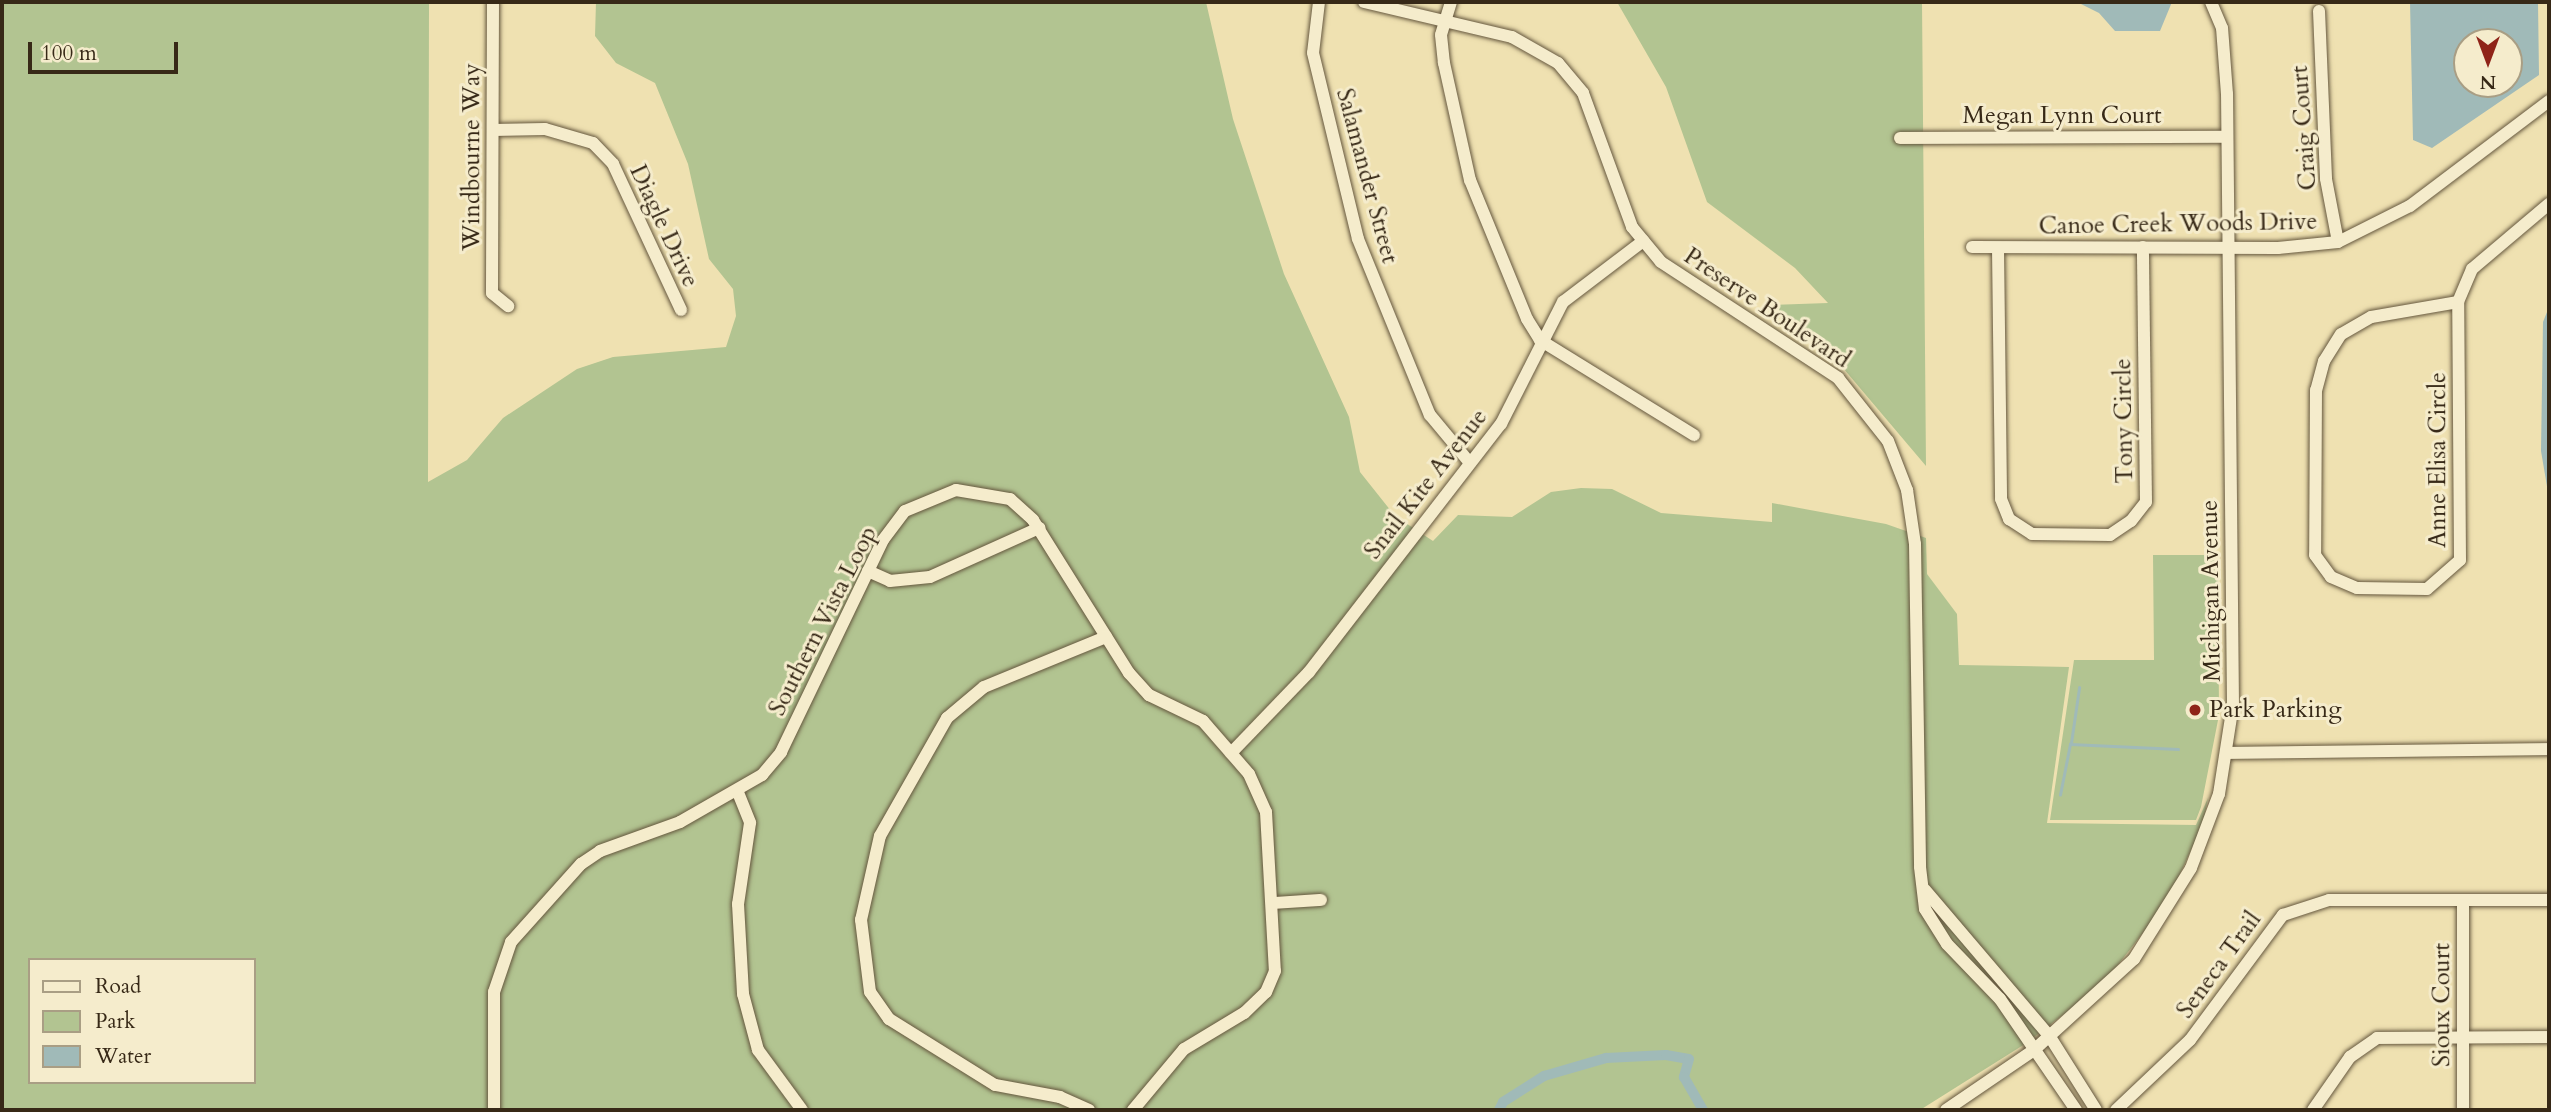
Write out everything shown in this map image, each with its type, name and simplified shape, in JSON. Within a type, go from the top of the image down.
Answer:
[{"type":"street","name":"Windbourne Way","points":[[493,2],[492,293],[508,306]]},
{"type":"street","name":"Salamander Street","points":[[1318,2],[1313,53],[1357,239],[1430,415],[1470,463]]},
{"type":"street","name":"Preserve Boulevard","points":[[1364,2],[1535,46],[1572,76],[1621,201],[1643,241],[1692,285],[1838,377],[1888,441],[1907,490],[1915,544],[1920,867],[1931,922],[1994,992],[2076,1110]]},
{"type":"street","points":[[1451,2],[1443,21],[1444,63],[1470,180],[1496,249],[1540,340],[1694,435]]},
{"type":"street","name":"Michigan Avenue","points":[[1946,1110],[2034,1050],[2109,986],[2164,918],[2206,832],[2228,753],[2233,705],[2225,51],[2211,2]]},
{"type":"street","name":"Craig Court","points":[[2319,11],[2326,179],[2338,242]]},
{"type":"street","name":"Canoe Creek Woods Drive","points":[[1972,247],[2228,249],[2338,242],[2410,206],[2549,101]]},
{"type":"street","name":"Diagle Drive","points":[[493,130],[545,129],[593,143],[613,164],[681,310]]},
{"type":"street","name":"Megan Lynn Court","points":[[1900,138],[2225,137]]},
{"type":"street","name":"Anne Elisa Circle","points":[[2458,302],[2371,317],[2341,334],[2324,361],[2316,390],[2315,555],[2330,577],[2357,588],[2427,589],[2460,560],[2458,302],[2472,270],[2549,204]]},
{"type":"street","name":"Snail Kite Avenue","points":[[1231,753],[1309,672],[1501,424],[1540,340],[1563,302],[1643,241]]},
{"type":"street","name":"Tony Circle","points":[[1998,248],[2001,499],[2009,519],[2032,534],[2110,535],[2132,522],[2146,502],[2143,247]]},
{"type":"street","name":"Southern Vista Loop","points":[[494,1110],[494,992],[511,942],[581,864],[600,851],[680,822],[762,775],[781,752],[868,571],[905,511],[956,489],[1010,499],[1039,528],[1107,637],[1150,695],[1203,721],[1260,792],[1266,812],[1278,944],[1266,992],[1244,1013],[1184,1049],[1133,1110]]},
{"type":"street","points":[[868,571],[890,581],[930,577],[1039,528]]},
{"type":"street","points":[[1090,1110],[1060,1097],[995,1086],[889,1020],[870,992],[861,920],[880,836],[947,718],[984,687],[1107,637]]},
{"type":"street","points":[[2228,753],[2549,749]]},
{"type":"street","points":[[737,790],[750,823],[738,904],[743,994],[758,1050],[802,1110]]},
{"type":"street","points":[[1925,890],[2050,1037],[2096,1110]]},
{"type":"street","name":"Seneca Trail","points":[[2116,1110],[2190,1040],[2283,915],[2329,900],[2549,900]]},
{"type":"street","name":"Sioux Court","points":[[2463,900],[2463,1110]]},
{"type":"street","points":[[1274,903],[1321,901]]},
{"type":"street","points":[[2312,1110],[2367,1042],[2388,1037],[2549,1037]]},
{"type":"green space","points":[[2,2],[429,2],[428,482],[467,460],[503,418],[577,369],[613,357],[726,347],[736,316],[733,289],[709,259],[688,164],[655,83],[616,63],[595,36],[596,2],[1206,2],[1233,119],[1284,274],[1349,417],[1360,472],[1395,516],[1433,541],[1458,515],[1512,517],[1551,492],[1581,488],[1612,489],[1661,513],[1772,522],[1772,503],[1886,524],[1926,538],[1927,574],[1957,614],[1959,665],[2069,667],[2047,823],[2196,825],[2208,798],[2203,824],[2167,902],[2103,984],[2025,1044],[1920,1110],[2,1110]]},
{"type":"green space","points":[[1617,2],[1922,2],[1926,466],[1821,342],[1772,305],[1828,303],[1795,268],[1707,202],[1666,87]]},
{"type":"green space","points":[[2153,555],[2218,555],[2219,715],[2201,807],[2196,820],[2050,820],[2074,660],[2154,660]]},
{"type":"water","points":[[2077,2],[2172,2],[2160,31],[2115,31],[2099,13]]},
{"type":"water","points":[[2410,2],[2538,2],[2539,75],[2523,86],[2523,28],[2453,28],[2453,98],[2505,98],[2432,148],[2413,140]]},
{"type":"water","points":[[2549,307],[2549,498],[2541,451],[2543,322]]},
{"type":"waterway","points":[[2071,743],[2079,688]]},
{"type":"waterway","points":[[2060,795],[2070,744],[2178,749]]},
{"type":"waterway","points":[[1499,1110],[1503,1102],[1544,1076],[1606,1058],[1666,1055],[1689,1059],[1684,1077],[1703,1110]]},
{"type":"place","name":"Park Parking","points":[[2195,710]]}]
